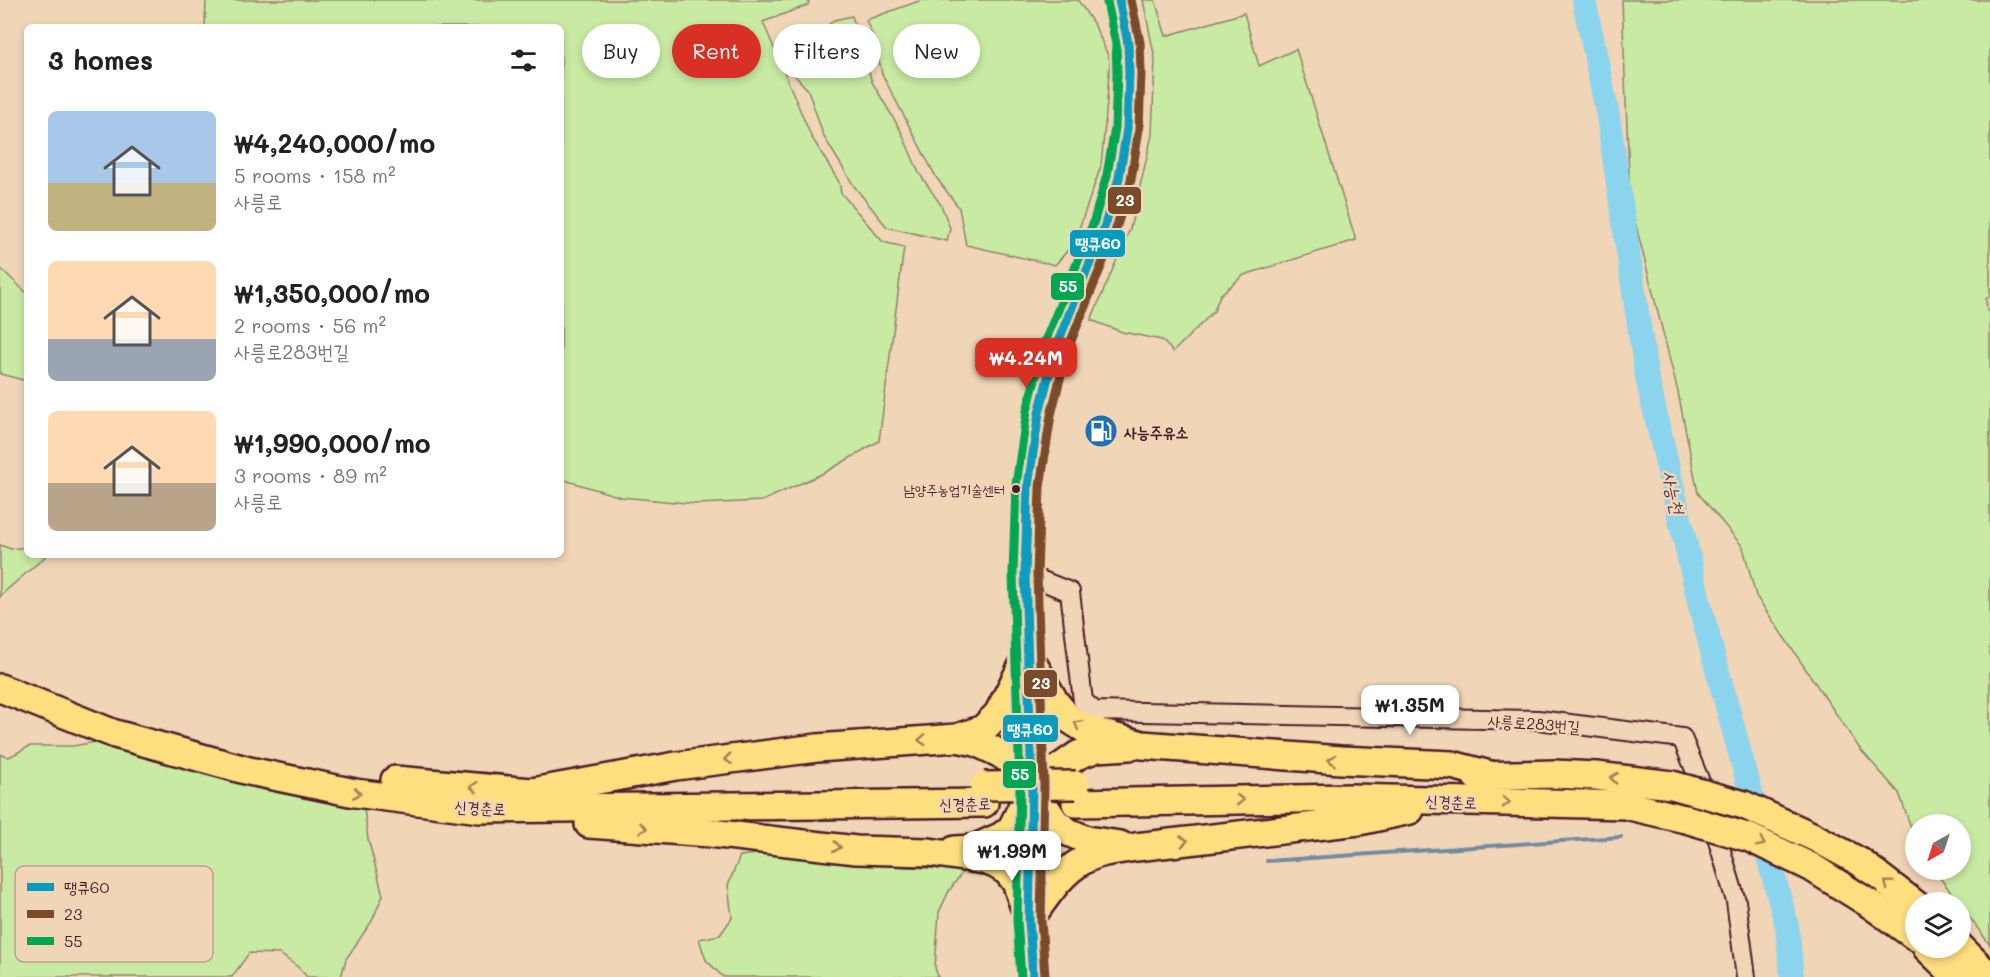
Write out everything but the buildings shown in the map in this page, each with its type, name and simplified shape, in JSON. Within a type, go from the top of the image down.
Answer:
[{"type":"highway","points":[[532,792],[676,766],[806,749],[957,738],[983,729],[998,714],[1028,655]]},
{"type":"highway","points":[[1028,655],[1055,702],[1070,719],[1085,729],[1142,745]]},
{"type":"highway","name":"신경춘로","points":[[0,671],[38,688],[183,736],[297,765],[410,782],[532,792],[1076,794],[1625,805],[1686,819],[1750,838],[1811,867],[1870,904],[1905,930]]},
{"type":"highway","name":"신경춘로","points":[[0,688],[115,734],[249,771],[355,793],[480,809],[984,794]]},
{"type":"highway","points":[[957,738],[976,742],[1017,765],[1055,822],[1068,832],[1087,840],[1136,847]]},
{"type":"highway","points":[[480,809],[573,823],[710,833],[856,850],[929,852],[973,849],[1002,836],[1012,828],[1032,787],[1078,755],[1097,748],[1142,745],[1341,760],[1452,765],[1494,776]]},
{"type":"highway","name":"신경춘로","points":[[1076,794],[1554,774],[1596,776],[1672,785],[1744,805],[1814,837],[1860,862],[1905,897]]},
{"type":"highway","points":[[1029,920],[1070,870],[1082,860],[1100,853],[1359,821],[1448,801]]},
{"type":"highway","points":[[929,852],[984,860],[1007,872],[1016,882],[1029,920]]},
{"type":"highway","points":[[1937,958],[1957,977]]},
{"type":"highway","points":[[1971,958],[1990,977]]},
{"type":"street","points":[[1033,977],[1029,920],[1032,787],[1025,574],[1028,486],[1039,414],[1050,367],[1065,322],[1112,204],[1123,155],[1127,129],[1129,73],[1128,44],[1119,0]]},
{"type":"street","name":"사릉로283번길","points":[[1025,574],[1070,592],[1083,701],[1094,711],[1538,720],[1682,738],[1701,783],[1736,901],[1746,977]]},
{"type":"green space","points":[[206,0],[809,0],[808,5],[763,22],[773,46],[773,78],[787,78],[811,136],[839,182],[841,193],[883,242],[904,247],[879,441],[826,472],[762,501],[697,504],[621,497],[564,480],[564,24],[205,24]]},
{"type":"green space","points":[[922,0],[1078,0],[1095,26],[1110,60],[1106,113],[1101,166],[1074,243],[1055,265],[966,245],[959,208],[936,177],[882,74],[881,24],[868,24],[866,20]]},
{"type":"green space","points":[[1143,0],[1155,0],[1166,36],[1244,13],[1259,66],[1296,49],[1356,240],[1244,275],[1220,295],[1214,311],[1173,352],[1162,340],[1122,332],[1091,320],[1130,229],[1152,135],[1155,59]]},
{"type":"green space","points":[[1622,0],[1990,0],[1990,296],[1986,299],[1987,311],[1990,311],[1990,945],[1971,919],[1971,892],[1951,892],[1942,880],[1971,880],[1971,814],[1906,814],[1899,793],[1860,749],[1756,596],[1743,547],[1698,493],[1678,392],[1630,202]]},
{"type":"green space","points":[[852,16],[854,24],[830,24],[834,20]]},
{"type":"green space","points":[[797,78],[871,78],[901,131],[919,173],[941,205],[950,228],[947,241],[887,227],[854,186],[824,137],[808,90]]},
{"type":"green space","points":[[0,268],[24,290],[24,380],[0,374]]},
{"type":"green space","points":[[0,545],[11,549],[24,547],[24,558],[44,558],[1,595],[0,598]]},
{"type":"green space","points":[[107,740],[296,794],[364,808],[368,839],[383,895],[372,921],[346,959],[341,977],[307,977],[280,954],[249,953],[232,977],[0,977],[0,754],[9,757],[30,746],[73,746]]},
{"type":"green space","points":[[767,853],[873,865],[964,870],[949,891],[939,912],[935,968],[938,977],[723,977],[706,960],[699,939],[720,935],[732,918],[728,885],[740,856]]},
{"type":"waterway","name":"사능천","points":[[1584,0],[1608,116],[1646,373],[1701,610],[1787,926],[1792,977]]},
{"type":"waterway","points":[[1267,861],[1621,837]]},
{"type":"transit line","name":"땡큐60","points":[[1033,977],[1029,920],[1032,787],[1025,574],[1028,486],[1039,413],[1056,347],[1104,228],[1119,178],[1127,129],[1129,73],[1128,43],[1119,0]]},
{"type":"transit line","name":"23","points":[[1045,976],[1041,920],[1044,787],[1037,574],[1040,487],[1051,415],[1067,351],[1115,232],[1131,180],[1139,129],[1141,73],[1140,42],[1131,0]]},
{"type":"transit line","name":"55","points":[[1021,977],[1017,920],[1020,787],[1013,574],[1016,485],[1027,411],[1044,344],[1093,224],[1107,175],[1115,128],[1117,73],[1116,44],[1107,2]]},
{"type":"place","name":"사능주유소","points":[[1101,431]]},
{"type":"place","name":"남양주농업기술센터","points":[[1016,489]]}]
